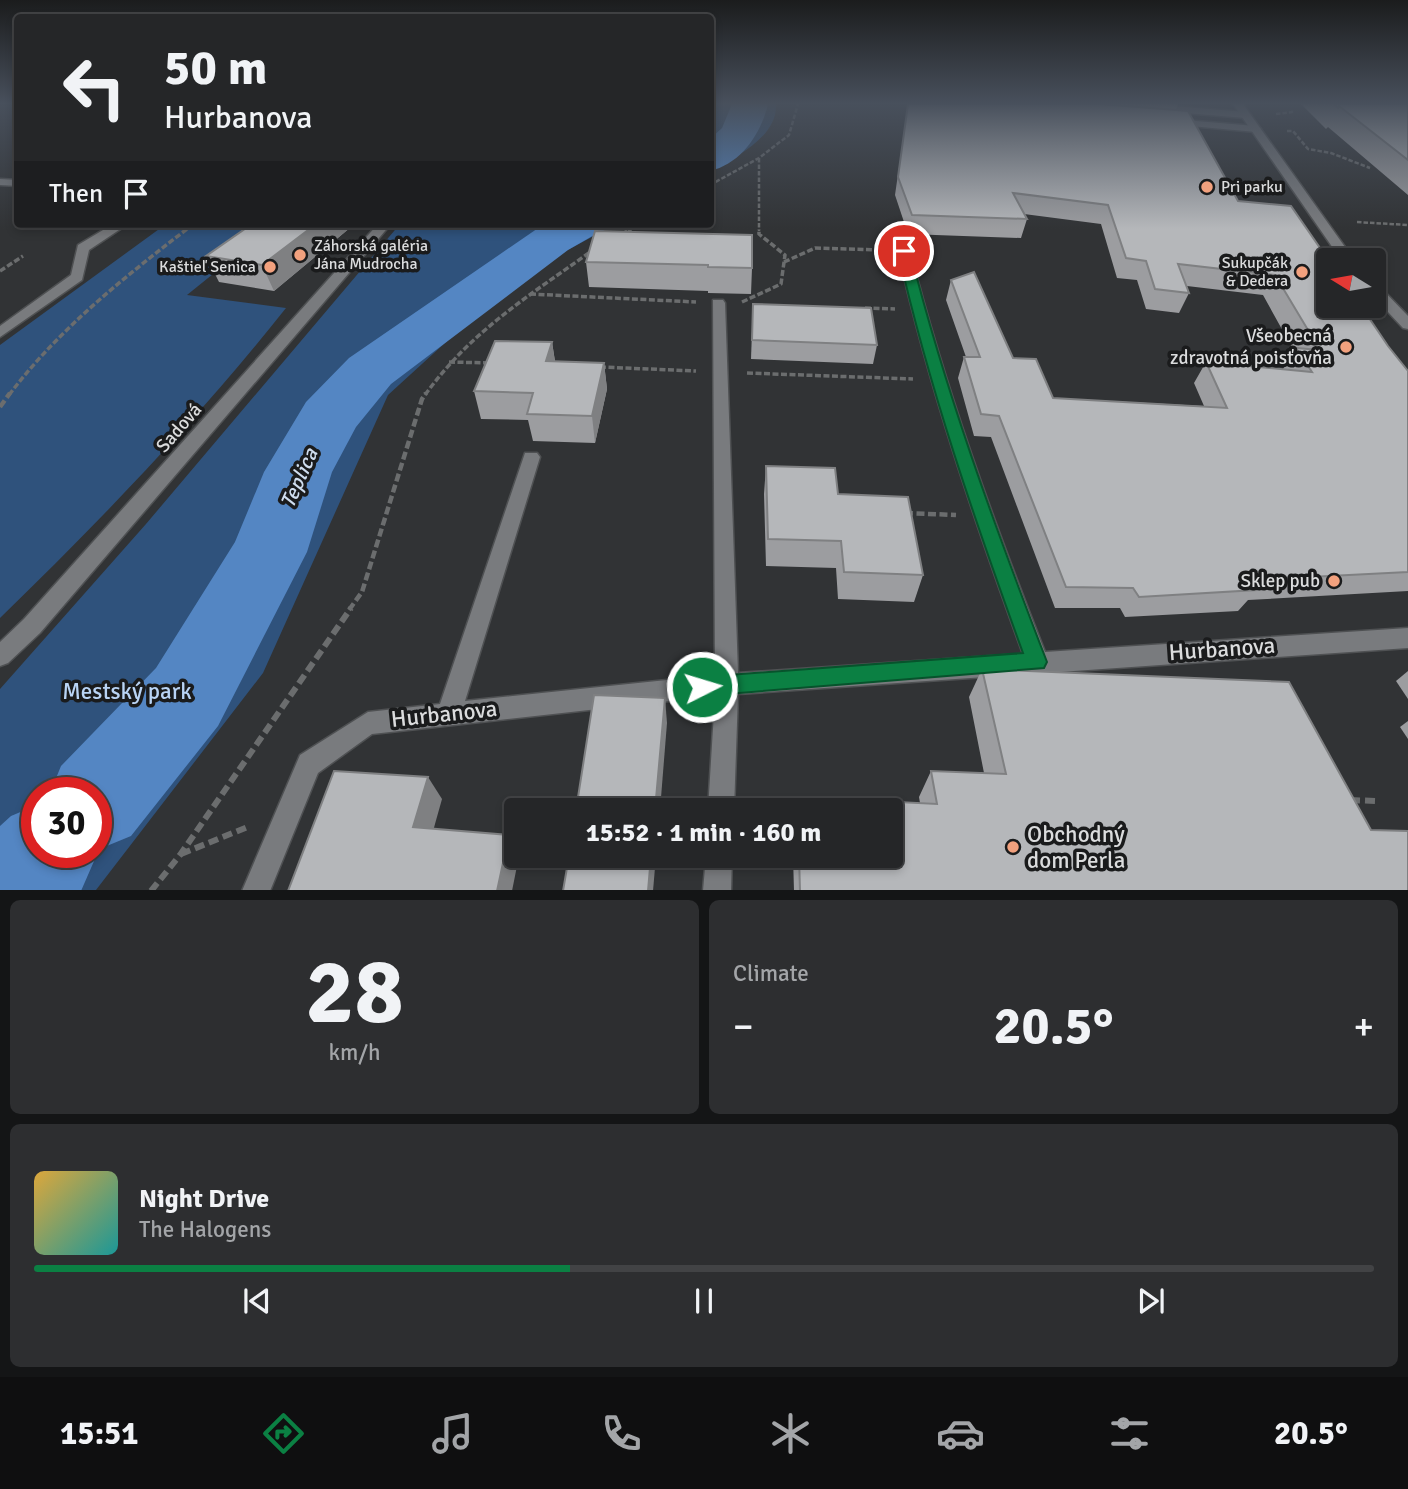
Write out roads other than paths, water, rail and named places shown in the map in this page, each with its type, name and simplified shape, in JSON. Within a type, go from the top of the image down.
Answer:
[{"type":"street","points":[[1268,146],[1340,248]]},
{"type":"street","points":[[0,333],[77,277],[83,248],[116,228]]},
{"type":"street","name":"Sadová","points":[[0,656],[32,626],[381,228]]},
{"type":"street","points":[[904,251],[918,310],[982,516],[1037,662]]},
{"type":"street","points":[[1386,302],[1408,325]]},
{"type":"street","points":[[718,303],[727,684],[722,798]]},
{"type":"street","points":[[449,714],[531,457]]},
{"type":"street","name":"Hurbanova","points":[[256,890],[309,764],[368,723],[727,684],[1408,638]]},
{"type":"street","points":[[717,890],[718,868]]},
{"type":"waterway","name":"Teplica","points":[[714,156],[727,146]]},
{"type":"waterway","name":"Teplica","points":[[112,783],[187,697],[269,552],[298,472],[329,417],[370,371],[551,240],[572,228]]},
{"type":"waterway","name":"Teplica","points":[[11,890],[32,868]]},
{"type":"place","name":"Pri parku","points":[[1207,187]]},
{"type":"place","name":"Záhorská galéria Jána Mudrocha","points":[[300,255]]},
{"type":"place","name":"Kaštieľ Senica","points":[[270,267]]},
{"type":"place","name":"Sukupčák & Dedera","points":[[1302,272]]},
{"type":"place","name":"Všeobecná zdravotná poisťovňa","points":[[1346,347]]},
{"type":"place","name":"Sklep pub","points":[[1334,581]]},
{"type":"place","name":"Obchodný dom Perla","points":[[1013,847]]},
{"type":"park label","name":"Mestský park","points":[[127,691]]}]
